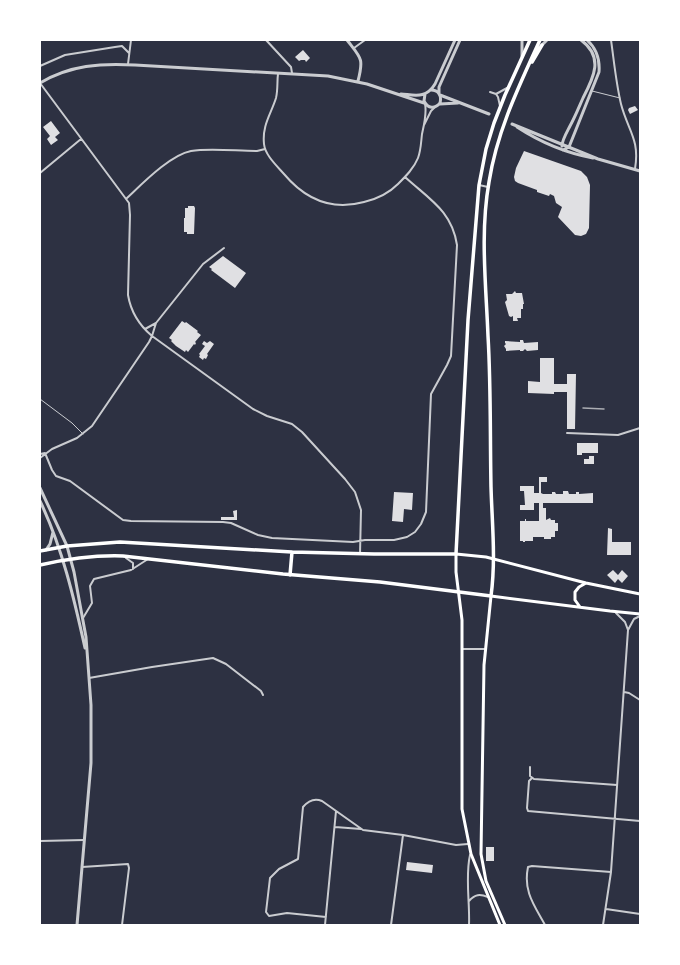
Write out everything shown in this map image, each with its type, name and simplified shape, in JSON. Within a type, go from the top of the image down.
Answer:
[{"type":"main road","points":[[500,925],[470,854],[463,817],[461,798],[461,615],[456,554],[468,320],[479,185],[488,144],[500,106],[530,40]]},
{"type":"main road","points":[[505,925],[486,881],[481,854],[485,649],[491,596],[493,559],[489,362],[484,237],[488,187],[500,134],[509,108],[540,40]]},
{"type":"main road","points":[[526,70],[542,45]]},
{"type":"main road","points":[[40,552],[59,547],[120,542],[292,552],[456,554],[493,559],[586,583],[640,594]]},
{"type":"main road","points":[[290,575],[292,552]]},
{"type":"main road","points":[[40,565],[71,559],[102,556],[150,558],[290,575],[380,582],[458,591],[640,615]]},
{"type":"main road","points":[[580,607],[576,602],[574,595],[579,587],[586,583]]},
{"type":"street","points":[[128,64],[132,40]]},
{"type":"street","points":[[266,40],[291,67],[292,73]]},
{"type":"street","points":[[347,40],[361,60],[361,70],[358,81]]},
{"type":"street","points":[[354,48],[365,40]]},
{"type":"street","points":[[360,554],[361,510],[355,492],[345,478],[302,432],[292,424],[267,416],[253,409],[144,330],[133,314],[128,295],[130,206],[127,198],[40,83],[58,73],[76,68],[102,64],[128,64],[328,76],[358,81],[399,93],[417,96],[425,94],[430,90],[455,40]]},
{"type":"street","points":[[440,104],[441,100],[439,87],[460,40]]},
{"type":"street","points":[[522,40],[522,57]]},
{"type":"street","points":[[542,45],[547,40]]},
{"type":"street","points":[[563,150],[562,144],[594,74],[594,52],[581,40]]},
{"type":"street","points":[[563,150],[569,147],[592,91],[599,68],[599,61],[587,40]]},
{"type":"street","points":[[611,40],[620,98],[636,144],[637,153],[635,170]]},
{"type":"street","points":[[40,66],[65,55],[115,47],[122,46],[129,53]]},
{"type":"street","points":[[278,72],[276,98],[264,129],[265,149],[280,170],[292,183],[317,200],[336,206],[358,204],[377,199],[394,188],[413,167],[418,158],[424,126],[425,103],[423,99],[425,94]]},
{"type":"street","points":[[496,94],[508,87]]},
{"type":"street","points":[[430,90],[435,90],[440,94],[460,103],[490,114]]},
{"type":"street","points":[[490,92],[496,94],[500,106]]},
{"type":"street","points":[[399,93],[425,103],[429,107],[435,107]]},
{"type":"street","points":[[424,126],[431,111],[435,107],[440,104],[460,103]]},
{"type":"street","points":[[598,159],[512,124],[540,140],[563,150],[640,171]]},
{"type":"street","points":[[40,173],[81,139]]},
{"type":"street","points":[[127,198],[159,169],[187,152],[202,150],[256,151],[265,149]]},
{"type":"street","points":[[45,453],[56,476],[70,481],[123,520],[223,522],[258,535],[272,538],[353,542],[360,540],[402,539],[415,532],[423,522],[426,512],[431,394],[451,356],[457,254],[456,236],[452,224],[442,211],[405,177]]},
{"type":"street","points":[[479,185],[488,187]]},
{"type":"street","points":[[40,454],[45,453],[83,434],[97,420],[152,336],[156,323],[202,264],[224,248]]},
{"type":"street","points":[[144,330],[156,323]]},
{"type":"street","points":[[567,433],[618,435],[640,428]]},
{"type":"street","points":[[40,458],[45,453]]},
{"type":"street","points":[[40,488],[67,546],[71,559],[86,637],[92,717],[91,762],[77,925]]},
{"type":"street","points":[[40,501],[59,547],[87,658]]},
{"type":"street","points":[[46,550],[50,544],[53,532]]},
{"type":"street","points":[[123,556],[133,563],[133,569]]},
{"type":"street","points":[[83,619],[92,603],[90,586],[94,579],[133,569],[150,558]]},
{"type":"street","points":[[615,612],[622,618],[628,630]]},
{"type":"street","points":[[603,925],[611,872],[628,630],[634,620],[640,615]]},
{"type":"street","points":[[461,648],[485,649]]},
{"type":"street","points":[[89,678],[213,658],[226,664],[261,691],[263,696]]},
{"type":"street","points":[[624,692],[629,693],[640,700]]},
{"type":"street","points":[[530,767],[530,776],[532,778]]},
{"type":"street","points":[[532,778],[617,785]]},
{"type":"street","points":[[532,778],[529,782],[528,811],[640,821]]},
{"type":"street","points":[[326,917],[287,913],[268,916],[266,912],[268,880],[279,869],[298,859],[303,807],[311,801],[320,800],[363,830]]},
{"type":"street","points":[[325,925],[336,811]]},
{"type":"street","points":[[335,826],[403,835],[457,845],[468,844]]},
{"type":"street","points":[[391,925],[403,835]]},
{"type":"street","points":[[40,841],[84,840]]},
{"type":"street","points":[[469,925],[470,854]]},
{"type":"street","points":[[82,867],[128,864],[129,868],[122,925]]},
{"type":"street","points":[[544,925],[528,892],[526,882],[528,867],[532,866],[611,872]]},
{"type":"street","points":[[469,901],[480,894],[488,897]]},
{"type":"street","points":[[606,909],[640,914]]},
{"type":"lane","points":[[592,91],[620,98]]},
{"type":"lane","points":[[40,399],[72,423],[83,434]]},
{"type":"building","points":[[303,50],[310,58],[306,62],[305,60],[299,61],[295,57]]},
{"type":"building","points":[[635,106],[638,110],[630,114],[628,110],[629,108]]},
{"type":"building","points":[[51,121],[60,133],[55,137],[58,140],[51,145],[47,139],[50,136],[43,127]]},
{"type":"building","points":[[524,151],[581,171],[587,177],[590,185],[589,228],[586,234],[581,236],[575,235],[558,217],[562,207],[556,203],[554,196],[537,192],[537,190],[515,181],[514,177],[516,168]]},
{"type":"building","points":[[188,206],[194,206],[195,208],[194,234],[187,234],[187,232],[184,232],[185,208],[188,208]]},
{"type":"building","points":[[223,256],[246,273],[235,288],[209,267]]},
{"type":"building","points":[[515,291],[516,293],[522,293],[524,304],[523,309],[521,309],[521,318],[517,318],[518,321],[513,321],[513,316],[509,316],[505,302],[507,300],[506,294],[512,294]]},
{"type":"building","points":[[182,321],[185,323],[186,322],[201,335],[195,342],[195,345],[194,344],[188,352],[186,350],[185,352],[176,346],[169,338]]},
{"type":"building","points":[[520,340],[523,340],[524,343],[538,342],[538,350],[527,351],[525,349],[523,351],[506,351],[504,346],[506,344],[505,341],[520,342]]},
{"type":"building","points":[[204,341],[207,343],[210,341],[214,344],[207,354],[206,359],[204,358],[203,360],[199,357],[199,354],[205,346],[202,344]]},
{"type":"building","points":[[540,358],[554,358],[554,384],[567,384],[567,374],[576,374],[575,429],[567,429],[567,392],[554,392],[554,394],[528,393],[528,381],[540,382]]},
{"type":"building","points":[[577,443],[598,443],[598,453],[582,453],[582,455],[577,455]]},
{"type":"building","points":[[589,456],[594,456],[594,464],[584,464],[584,459],[589,459]]},
{"type":"building","points":[[539,477],[547,477],[547,482],[541,482],[541,493],[543,494],[552,494],[552,492],[555,492],[556,494],[563,494],[563,491],[568,491],[569,494],[576,494],[576,492],[579,492],[579,494],[593,493],[593,503],[543,503],[543,508],[546,508],[546,520],[550,518],[551,520],[555,520],[555,523],[558,523],[558,531],[555,531],[555,537],[551,537],[551,539],[544,539],[544,537],[533,537],[533,541],[523,542],[520,541],[520,521],[525,521],[526,519],[526,521],[539,521],[539,503],[534,503],[534,510],[520,510],[520,505],[525,505],[524,491],[520,491],[520,486],[534,486],[534,493],[539,493]]},
{"type":"building","points":[[394,492],[413,493],[412,510],[404,509],[403,522],[392,521]]},
{"type":"building","points":[[237,510],[237,520],[221,520],[221,517],[234,517],[233,511]]},
{"type":"building","points":[[608,528],[612,529],[612,542],[631,542],[631,555],[607,555]]},
{"type":"building","points":[[613,570],[618,575],[622,570],[628,576],[622,583],[618,579],[615,583],[607,575]]},
{"type":"building","points":[[486,847],[494,847],[494,861],[486,861]]},
{"type":"building","points":[[407,862],[433,865],[432,873],[406,870]]},
{"type":"railway","points":[[583,408],[604,409]]}]
